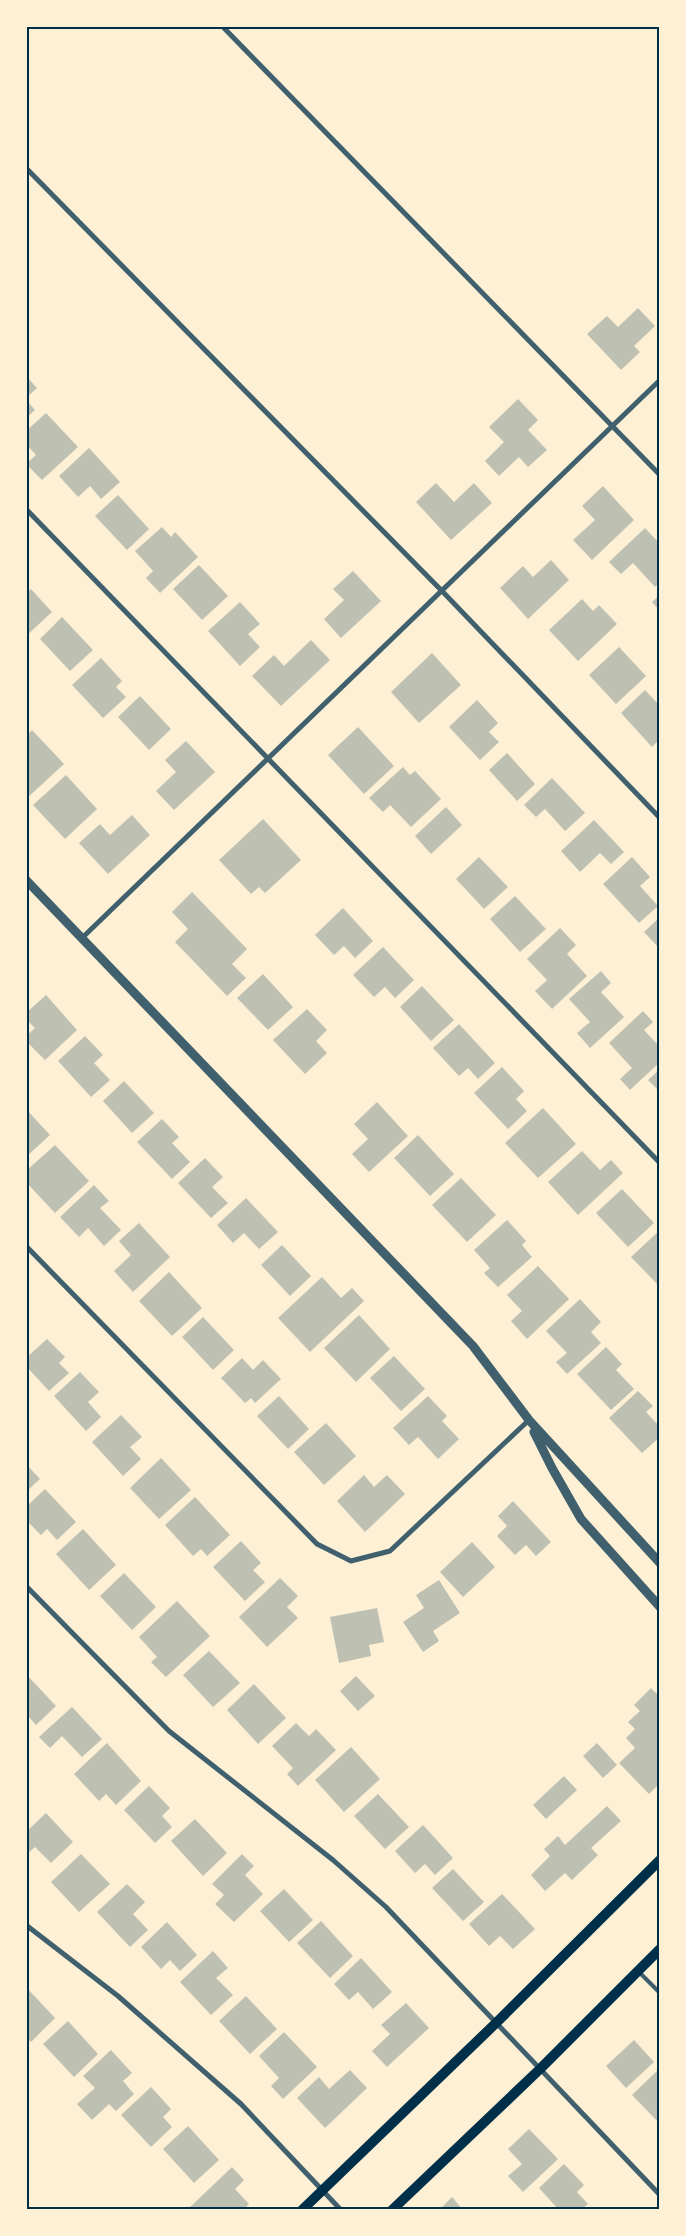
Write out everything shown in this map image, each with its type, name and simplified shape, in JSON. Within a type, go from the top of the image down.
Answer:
[{"type":"main road","points":[[302,2210],[496,2023],[660,1860]]},
{"type":"main road","points":[[392,2210],[540,2069],[660,1949]]},
{"type":"street","points":[[222,26],[660,475]]},
{"type":"street","points":[[26,168],[442,591],[660,818]]},
{"type":"street","points":[[82,938],[660,380]]},
{"type":"street","points":[[26,509],[660,1164]]},
{"type":"street","points":[[26,880],[473,1346],[529,1420],[660,1563]]},
{"type":"street","points":[[26,1246],[317,1544],[351,1561],[390,1551],[529,1420]]},
{"type":"street","points":[[529,1420],[552,1468],[581,1518],[660,1607]]},
{"type":"street","points":[[26,1586],[169,1731],[333,1860],[386,1907],[660,2194]]},
{"type":"street","points":[[26,1925],[118,1996],[241,2104],[341,2210]]},
{"type":"lane","points":[[638,1971],[660,1993]]},
{"type":"building","points":[[638,308],[655,326],[634,346],[640,352],[621,370],[587,334],[607,316],[618,327]]},
{"type":"building","points":[[26,376],[37,388],[26,398]]},
{"type":"building","points":[[518,399],[538,420],[528,430],[547,450],[528,467],[519,457],[499,476],[485,461],[504,442],[489,427]]},
{"type":"building","points":[[26,400],[35,410],[26,418]]},
{"type":"building","points":[[46,413],[78,447],[42,480],[26,464],[36,455],[26,444],[26,431]]},
{"type":"building","points":[[89,448],[120,482],[101,499],[90,486],[78,497],[59,476]]},
{"type":"building","points":[[436,483],[454,502],[474,483],[492,503],[451,540],[416,502]]},
{"type":"building","points":[[603,486],[634,520],[592,560],[573,540],[595,520],[582,506]]},
{"type":"building","points":[[118,495],[149,529],[127,550],[95,516]]},
{"type":"building","points":[[162,527],[171,537],[175,532],[198,557],[160,593],[146,578],[153,571],[135,551]]},
{"type":"building","points":[[645,528],[660,544],[660,582],[655,587],[633,563],[621,574],[609,562]]},
{"type":"building","points":[[551,560],[569,580],[528,619],[500,588],[523,566],[533,577]]},
{"type":"building","points":[[199,565],[228,596],[202,620],[173,589]]},
{"type":"building","points":[[353,571],[381,601],[341,638],[324,619],[344,600],[333,589]]},
{"type":"building","points":[[31,589],[52,612],[26,636],[26,593]]},
{"type":"building","points":[[660,595],[660,611],[652,602]]},
{"type":"building","points":[[582,599],[593,611],[599,605],[617,624],[578,661],[549,630]]},
{"type":"building","points":[[240,602],[260,624],[248,634],[260,647],[240,666],[208,631]]},
{"type":"building","points":[[62,617],[93,650],[70,671],[40,639]]},
{"type":"building","points":[[311,640],[330,660],[281,706],[252,676],[274,655],[284,666]]},
{"type":"building","points":[[619,647],[646,676],[616,704],[589,675]]},
{"type":"building","points":[[432,653],[461,685],[419,723],[391,692]]},
{"type":"building","points":[[101,658],[122,681],[116,687],[126,697],[103,718],[72,685]]},
{"type":"building","points":[[645,690],[660,706],[660,739],[652,747],[621,713]]},
{"type":"building","points":[[140,696],[171,729],[149,750],[118,717]]},
{"type":"building","points":[[477,700],[498,723],[489,732],[499,742],[480,760],[449,727]]},
{"type":"building","points":[[358,727],[394,766],[364,794],[328,755]]},
{"type":"building","points":[[32,730],[64,764],[26,799],[26,736]]},
{"type":"building","points":[[186,741],[215,772],[174,810],[156,791],[176,772],[165,760]]},
{"type":"building","points":[[507,753],[535,784],[517,801],[489,770]]},
{"type":"building","points":[[403,767],[410,775],[415,771],[441,799],[411,827],[390,805],[383,812],[369,798]]},
{"type":"building","points":[[66,775],[97,809],[65,839],[33,805]]},
{"type":"building","points":[[552,778],[585,813],[565,831],[545,809],[536,817],[524,805]]},
{"type":"building","points":[[446,807],[462,825],[431,854],[415,836]]},
{"type":"building","points":[[132,815],[150,835],[108,874],[79,843],[100,824],[110,835]]},
{"type":"building","points":[[263,819],[301,860],[265,893],[259,887],[251,894],[219,860]]},
{"type":"building","points":[[594,820],[624,852],[611,864],[600,853],[580,872],[561,851]]},
{"type":"building","points":[[479,857],[508,887],[484,909],[456,879]]},
{"type":"building","points":[[632,857],[650,877],[640,886],[658,906],[639,923],[603,884]]},
{"type":"building","points":[[192,892],[247,949],[232,964],[246,978],[227,996],[175,942],[188,929],[172,912]]},
{"type":"building","points":[[515,896],[546,929],[520,952],[490,919]]},
{"type":"building","points":[[343,908],[373,941],[355,958],[344,946],[334,955],[315,935]]},
{"type":"building","points":[[660,917],[660,949],[644,932]]},
{"type":"building","points":[[560,928],[576,945],[567,954],[587,976],[552,1009],[535,991],[547,980],[527,959]]},
{"type":"building","points":[[383,947],[414,980],[395,998],[385,987],[374,997],[353,975]]},
{"type":"building","points":[[601,971],[611,983],[601,992],[624,1017],[590,1048],[577,1033],[590,1022],[569,999]]},
{"type":"building","points":[[263,974],[293,1007],[268,1030],[237,998]]},
{"type":"building","points":[[422,986],[454,1020],[431,1041],[400,1007]]},
{"type":"building","points":[[46,995],[77,1030],[45,1060],[26,1041],[26,1036],[35,1028],[26,1019],[26,1013]]},
{"type":"building","points":[[307,1009],[327,1030],[316,1041],[327,1053],[305,1074],[273,1040]]},
{"type":"building","points":[[643,1011],[653,1022],[644,1030],[660,1047],[660,1062],[630,1090],[620,1079],[632,1068],[609,1043]]},
{"type":"building","points":[[459,1024],[495,1063],[478,1079],[468,1068],[459,1076],[433,1048]]},
{"type":"building","points":[[85,1036],[103,1055],[94,1063],[110,1080],[91,1097],[58,1061]]},
{"type":"building","points":[[502,1067],[524,1091],[516,1099],[527,1111],[508,1129],[474,1093]]},
{"type":"building","points":[[660,1069],[660,1092],[648,1080]]},
{"type":"building","points":[[124,1081],[154,1113],[132,1133],[103,1101]]},
{"type":"building","points":[[377,1102],[408,1136],[369,1172],[352,1154],[368,1139],[354,1124]]},
{"type":"building","points":[[543,1108],[576,1144],[538,1178],[505,1143]]},
{"type":"building","points":[[26,1109],[50,1135],[26,1157]]},
{"type":"building","points":[[162,1119],[179,1137],[172,1143],[190,1162],[172,1179],[137,1142]]},
{"type":"building","points":[[418,1135],[454,1174],[430,1196],[394,1158]]},
{"type":"building","points":[[55,1145],[89,1181],[55,1213],[26,1182],[26,1171]]},
{"type":"building","points":[[582,1151],[600,1170],[611,1160],[623,1173],[578,1215],[548,1182]]},
{"type":"building","points":[[205,1158],[223,1177],[212,1187],[228,1203],[211,1218],[178,1183]]},
{"type":"building","points":[[461,1178],[496,1215],[467,1242],[432,1205]]},
{"type":"building","points":[[94,1185],[109,1201],[100,1208],[121,1230],[104,1246],[88,1228],[79,1237],[60,1217]]},
{"type":"building","points":[[622,1189],[654,1223],[628,1247],[596,1213]]},
{"type":"building","points":[[246,1198],[278,1232],[259,1249],[244,1233],[233,1243],[217,1225]]},
{"type":"building","points":[[507,1220],[526,1241],[522,1245],[532,1257],[498,1287],[484,1273],[490,1268],[474,1250]]},
{"type":"building","points":[[139,1223],[170,1257],[133,1292],[114,1271],[131,1255],[119,1241]]},
{"type":"building","points":[[660,1230],[660,1287],[631,1257]]},
{"type":"building","points":[[282,1245],[311,1276],[290,1296],[261,1265]]},
{"type":"building","points":[[538,1266],[569,1299],[527,1339],[511,1321],[522,1311],[507,1295]]},
{"type":"building","points":[[169,1272],[202,1308],[172,1336],[139,1301]]},
{"type":"building","points":[[322,1277],[341,1298],[352,1288],[364,1301],[310,1352],[278,1318]]},
{"type":"building","points":[[580,1299],[601,1322],[591,1332],[601,1343],[567,1374],[556,1362],[567,1353],[546,1331]]},
{"type":"building","points":[[359,1315],[390,1349],[356,1382],[324,1348]]},
{"type":"building","points":[[203,1317],[234,1350],[213,1370],[182,1337]]},
{"type":"building","points":[[47,1339],[65,1357],[59,1363],[69,1373],[49,1391],[26,1366],[26,1358]]},
{"type":"building","points":[[606,1347],[622,1364],[616,1370],[634,1389],[611,1410],[577,1374]]},
{"type":"building","points":[[394,1356],[425,1389],[401,1411],[370,1378]]},
{"type":"building","points":[[242,1358],[253,1370],[263,1360],[281,1379],[255,1403],[251,1398],[245,1403],[221,1378]]},
{"type":"building","points":[[80,1372],[99,1392],[88,1402],[101,1417],[86,1431],[54,1396]]},
{"type":"building","points":[[638,1391],[653,1406],[646,1412],[660,1427],[660,1437],[642,1453],[609,1418]]},
{"type":"building","points":[[279,1396],[309,1429],[288,1449],[257,1416]]},
{"type":"building","points":[[428,1396],[447,1416],[442,1421],[459,1439],[438,1459],[418,1437],[409,1445],[393,1428]]},
{"type":"building","points":[[121,1415],[142,1437],[130,1447],[141,1459],[123,1476],[92,1442]]},
{"type":"building","points":[[326,1423],[356,1456],[324,1485],[294,1452]]},
{"type":"building","points":[[161,1458],[191,1490],[159,1519],[130,1488]]},
{"type":"building","points":[[26,1464],[40,1479],[26,1492]]},
{"type":"building","points":[[364,1475],[374,1487],[387,1475],[405,1494],[365,1532],[337,1501]]},
{"type":"building","points":[[45,1489],[76,1522],[57,1540],[47,1529],[41,1535],[26,1520],[26,1507]]},
{"type":"building","points":[[195,1497],[230,1535],[207,1556],[201,1549],[193,1556],[165,1525]]},
{"type":"building","points":[[513,1501],[551,1542],[536,1556],[526,1545],[515,1555],[497,1536],[507,1526],[498,1516]]},
{"type":"building","points":[[83,1529],[116,1565],[89,1590],[56,1554]]},
{"type":"building","points":[[241,1541],[261,1563],[253,1570],[265,1582],[245,1601],[213,1567]]},
{"type":"building","points":[[472,1542],[495,1567],[463,1597],[440,1572]]},
{"type":"building","points":[[124,1573],[156,1607],[132,1630],[100,1596]]},
{"type":"building","points":[[280,1578],[298,1596],[287,1607],[298,1618],[267,1647],[239,1617]]},
{"type":"building","points":[[439,1580],[460,1613],[433,1631],[439,1641],[423,1652],[403,1622],[424,1608],[416,1595]]},
{"type":"building","points":[[177,1601],[210,1636],[166,1677],[151,1662],[157,1657],[139,1637]]},
{"type":"building","points":[[377,1608],[384,1642],[369,1645],[371,1656],[339,1663],[330,1617]]},
{"type":"building","points":[[209,1651],[240,1683],[213,1707],[183,1675]]},
{"type":"building","points":[[26,1674],[56,1706],[36,1725],[26,1714]]},
{"type":"building","points":[[356,1676],[375,1696],[358,1711],[340,1691]]},
{"type":"building","points":[[254,1684],[286,1718],[258,1744],[227,1710]]},
{"type":"building","points":[[651,1688],[660,1697],[660,1783],[649,1794],[619,1763],[635,1748],[626,1738],[635,1729],[628,1722],[640,1711],[634,1705]]},
{"type":"building","points":[[72,1707],[102,1739],[82,1757],[62,1736],[50,1748],[39,1737]]},
{"type":"building","points":[[296,1723],[309,1736],[316,1729],[336,1750],[298,1786],[287,1774],[293,1768],[272,1746]]},
{"type":"building","points":[[107,1743],[141,1781],[116,1805],[106,1794],[99,1801],[74,1774]]},
{"type":"building","points":[[597,1743],[617,1765],[603,1778],[583,1756]]},
{"type":"building","points":[[351,1747],[380,1779],[344,1812],[315,1780]]},
{"type":"building","points":[[564,1776],[577,1790],[546,1819],[533,1805]]},
{"type":"building","points":[[149,1786],[170,1808],[162,1816],[172,1827],[155,1843],[124,1810]]},
{"type":"building","points":[[378,1794],[409,1827],[385,1849],[354,1816]]},
{"type":"building","points":[[607,1806],[621,1821],[591,1848],[598,1855],[572,1880],[565,1873],[545,1891],[531,1875],[550,1856],[544,1849],[558,1836],[565,1845]]},
{"type":"building","points":[[46,1813],[73,1842],[51,1863],[35,1847],[26,1855],[26,1832]]},
{"type":"building","points":[[195,1819],[227,1853],[203,1876],[171,1841]]},
{"type":"building","points":[[423,1825],[453,1858],[435,1875],[425,1864],[415,1873],[395,1851]]},
{"type":"building","points":[[81,1854],[110,1884],[79,1912],[51,1882]]},
{"type":"building","points":[[242,1854],[254,1866],[245,1875],[263,1894],[234,1922],[215,1904],[224,1895],[212,1884]]},
{"type":"building","points":[[453,1869],[484,1902],[463,1921],[432,1888]]},
{"type":"building","points":[[127,1884],[145,1902],[133,1914],[148,1930],[130,1947],[97,1912]]},
{"type":"building","points":[[284,1889],[313,1920],[289,1942],[260,1911]]},
{"type":"building","points":[[502,1894],[535,1929],[513,1949],[500,1936],[489,1946],[469,1924]]},
{"type":"building","points":[[321,1921],[353,1956],[330,1978],[297,1943]]},
{"type":"building","points":[[167,1922],[197,1955],[180,1971],[170,1960],[161,1969],[141,1947]]},
{"type":"building","points":[[213,1951],[228,1968],[216,1978],[233,1995],[211,2015],[180,1982]]},
{"type":"building","points":[[361,1958],[392,1992],[373,2009],[358,1992],[349,2000],[334,1984]]},
{"type":"building","points":[[26,1987],[55,2018],[31,2042],[26,2037]]},
{"type":"building","points":[[246,1996],[277,2029],[250,2054],[219,2021]]},
{"type":"building","points":[[406,2003],[429,2028],[387,2067],[372,2051],[390,2034],[381,2025]]},
{"type":"building","points":[[68,2021],[98,2054],[74,2077],[43,2044]]},
{"type":"building","points":[[284,2032],[317,2067],[283,2099],[271,2086],[279,2078],[259,2056]]},
{"type":"building","points":[[634,2040],[654,2062],[626,2088],[606,2066]]},
{"type":"building","points":[[111,2050],[132,2073],[123,2081],[134,2094],[116,2111],[109,2104],[92,2120],[77,2104],[95,2088],[83,2076]]},
{"type":"building","points":[[350,2070],[367,2088],[325,2128],[297,2098],[319,2077],[329,2089]]},
{"type":"building","points":[[658,2070],[660,2071],[660,2124],[632,2095]]},
{"type":"building","points":[[151,2087],[171,2109],[163,2117],[172,2127],[151,2147],[121,2115]]},
{"type":"building","points":[[188,2126],[219,2160],[194,2183],[163,2149]]},
{"type":"building","points":[[529,2129],[558,2159],[523,2192],[508,2176],[522,2164],[508,2149]]},
{"type":"building","points":[[564,2164],[584,2185],[577,2192],[588,2204],[581,2210],[559,2210],[539,2188]]},
{"type":"building","points":[[232,2167],[244,2180],[235,2189],[249,2204],[243,2210],[187,2210]]},
{"type":"building","points":[[452,2197],[463,2210],[439,2210]]}]
